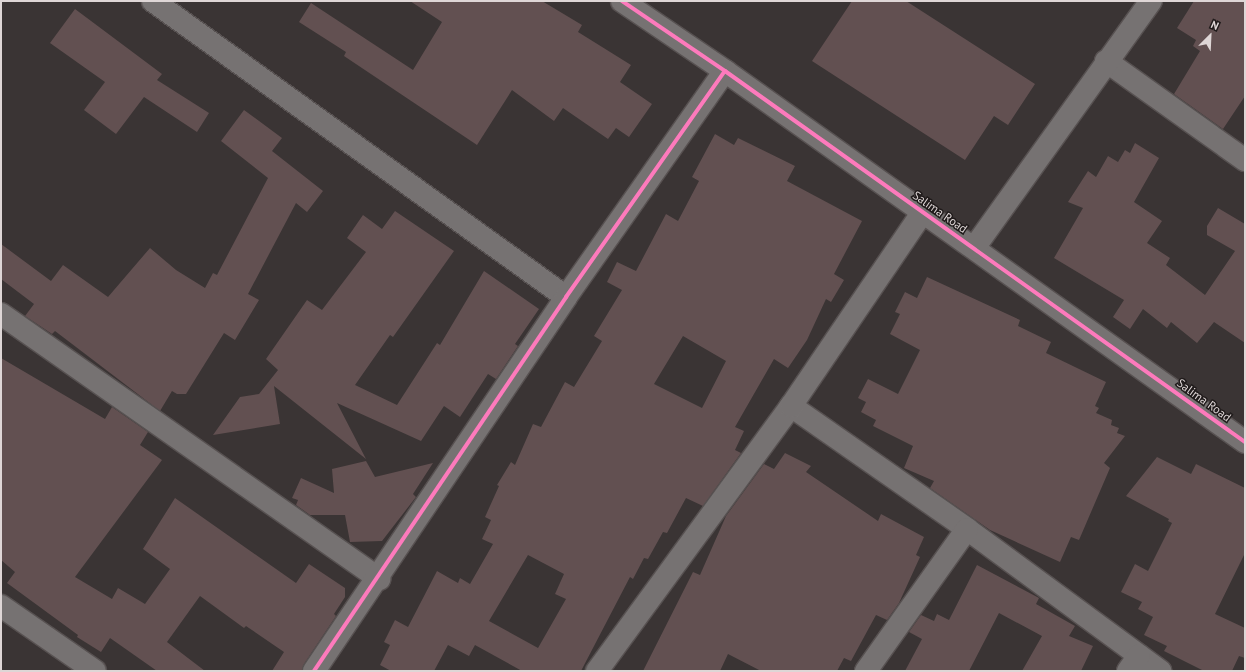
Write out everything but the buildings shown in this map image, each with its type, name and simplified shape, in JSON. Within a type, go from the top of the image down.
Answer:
[{"type":"street","points":[[154,1],[566,297]]},
{"type":"street","name":"Salima Road","points":[[622,1],[725,71],[1245,442]]},
{"type":"street","points":[[974,248],[1106,61],[1151,1]]},
{"type":"street","points":[[1106,61],[1245,160]]},
{"type":"street","points":[[314,671],[379,579],[566,297],[725,71]]},
{"type":"street","points":[[597,671],[791,406],[923,212]]},
{"type":"street","points":[[1,314],[379,579]]},
{"type":"street","points":[[791,406],[967,529],[1134,663],[1160,671]]},
{"type":"street","points":[[866,671],[967,529]]},
{"type":"street","points":[[1,606],[95,671]]},
{"type":"cycle path","points":[[622,1],[725,71],[1245,442]]},
{"type":"cycle path","points":[[314,671],[566,297],[725,71]]}]
